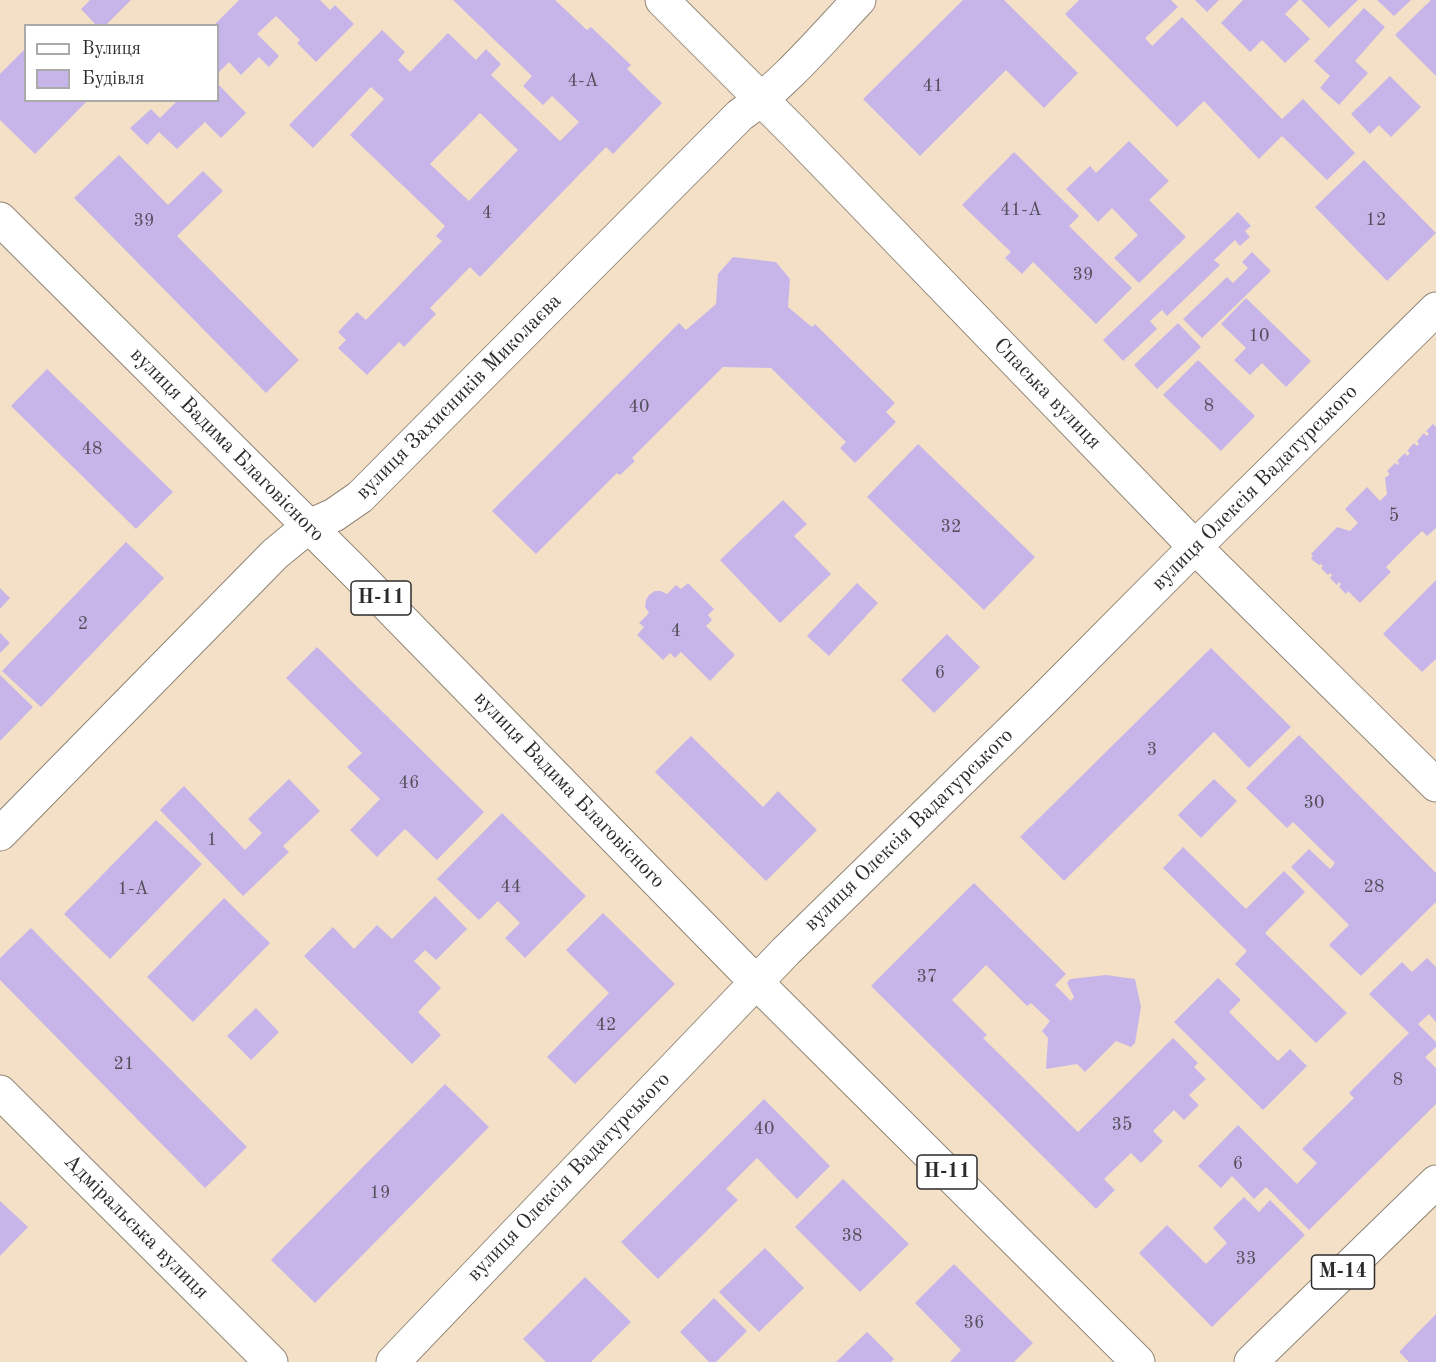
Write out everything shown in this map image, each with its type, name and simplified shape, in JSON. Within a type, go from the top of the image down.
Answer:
[{"type":"main road","name":"Спаська вулиця","points":[[662,0],[762,100],[1195,547],[1436,785]]},
{"type":"main road","name":"вулиця Захисників Миколаєва","points":[[0,834],[275,554],[309,526],[334,515],[360,497],[740,115],[762,100],[859,0]]},
{"type":"main road","name":"вулиця Вадима Благовісного","points":[[0,219],[309,526],[756,982],[1137,1362]]},
{"type":"main road","name":"вулиця Олексія Вадатурського","points":[[393,1362],[756,982],[1436,309]]},
{"type":"main road","name":"Адміральська вулиця","points":[[0,1092],[272,1362]]},
{"type":"main road","name":"М-14","points":[[1251,1362],[1436,1182]]},
{"type":"building","points":[[90,0],[131,0],[107,24],[95,24],[81,9]]},
{"type":"building","points":[[239,0],[320,0],[330,10],[335,5],[354,24],[316,62],[297,43],[300,40],[276,16],[257,34],[279,56],[269,67],[259,57],[241,75],[229,62],[219,72],[219,24],[215,24]]},
{"type":"building","points":[[453,0],[555,0],[587,30],[591,27],[631,65],[627,69],[662,103],[613,154],[606,147],[480,277],[470,267],[430,308],[436,314],[404,347],[399,342],[367,375],[338,348],[346,340],[338,332],[357,312],[366,320],[442,241],[436,236],[445,226],[350,135],[384,99],[371,87],[313,148],[289,125],[382,30],[405,52],[398,60],[410,72],[448,33],[476,60],[486,49],[501,64],[491,75],[560,141],[579,122],[552,96],[543,105],[523,86],[532,76]],"holes":[[[480,113],[518,150],[469,201],[430,164]]]},
{"type":"building","points":[[963,0],[1004,0],[1078,73],[1044,108],[1006,70],[920,156],[863,99]]},
{"type":"building","points":[[1079,0],[1171,0],[1178,7],[1145,38],[1152,46],[1182,17],[1282,119],[1303,99],[1355,153],[1327,180],[1282,136],[1259,159],[1204,101],[1177,127],[1065,14]]},
{"type":"building","points":[[1195,0],[1219,0],[1207,12]]},
{"type":"building","points":[[1243,0],[1299,0],[1285,14],[1310,39],[1285,63],[1262,40],[1250,52],[1221,23]]},
{"type":"building","points":[[1301,0],[1358,0],[1329,28]]},
{"type":"building","points":[[1377,0],[1411,0],[1394,16]]},
{"type":"building","points":[[1431,0],[1436,0],[1436,76],[1395,35]]},
{"type":"building","points":[[1364,8],[1385,27],[1355,61],[1368,73],[1339,105],[1320,88],[1330,76],[1314,61]]},
{"type":"building","points":[[24,50],[24,102],[86,102],[35,154],[0,120],[0,74]]},
{"type":"building","points":[[1390,76],[1421,107],[1391,137],[1379,125],[1370,134],[1351,114]]},
{"type":"building","points":[[219,85],[246,113],[221,138],[205,122],[177,149],[159,132],[147,145],[130,128],[151,109],[160,118],[176,102],[219,102]]},
{"type":"building","points":[[1129,141],[1169,181],[1149,200],[1186,237],[1139,283],[1114,258],[1138,235],[1112,208],[1098,222],[1066,189],[1090,166],[1096,173]]},
{"type":"building","points":[[1014,152],[1079,216],[1069,226],[1132,288],[1096,324],[1033,262],[1022,274],[1005,258],[1011,252],[962,205]]},
{"type":"building","points":[[119,155],[168,205],[203,171],[223,191],[177,236],[299,360],[266,393],[74,198]]},
{"type":"building","points":[[1364,160],[1436,233],[1387,281],[1315,207]]},
{"type":"building","points":[[1238,212],[1251,226],[1245,231],[1250,237],[1240,246],[1235,240],[1214,260],[1220,265],[1167,316],[1162,310],[1150,321],[1157,329],[1123,361],[1103,340]]},
{"type":"building","points":[[1252,252],[1271,271],[1202,338],[1183,319],[1227,277],[1233,283],[1248,268],[1242,262]]},
{"type":"building","points":[[733,257],[776,262],[790,279],[788,307],[812,327],[815,324],[895,403],[886,412],[896,422],[855,463],[840,448],[846,442],[771,368],[723,367],[632,458],[635,461],[620,475],[617,473],[536,554],[492,511],[679,323],[686,330],[716,304],[718,274]]},
{"type":"building","points":[[1246,298],[1311,361],[1286,387],[1262,363],[1250,375],[1234,360],[1246,348],[1221,324]]},
{"type":"building","points":[[1178,323],[1201,347],[1157,389],[1134,365]]},
{"type":"building","points":[[1198,360],[1255,416],[1221,451],[1163,395]]},
{"type":"building","points":[[47,369],[173,492],[136,529],[11,406]]},
{"type":"building","points":[[1433,424],[1436,427],[1436,528],[1427,536],[1422,531],[1386,567],[1391,572],[1360,603],[1348,591],[1346,594],[1339,587],[1341,584],[1339,582],[1337,585],[1330,578],[1332,575],[1330,573],[1328,575],[1321,568],[1323,566],[1321,564],[1311,559],[1313,556],[1311,554],[1337,527],[1350,531],[1358,523],[1345,509],[1367,487],[1380,501],[1387,494],[1385,478],[1390,474],[1387,471],[1395,463],[1398,465],[1397,461],[1405,453],[1407,456],[1410,453],[1407,451],[1414,443],[1417,446],[1419,444],[1417,441],[1424,433],[1427,436],[1429,434],[1426,431]]},
{"type":"building","points":[[918,444],[1035,557],[984,610],[867,497]]},
{"type":"building","points":[[783,500],[807,524],[794,536],[831,574],[780,623],[720,560]]},
{"type":"building","points":[[126,542],[164,578],[41,707],[2,671]]},
{"type":"building","points":[[1436,580],[1436,659],[1422,672],[1383,634]]},
{"type":"building","points":[[688,583],[714,609],[708,615],[712,620],[706,626],[735,655],[710,681],[681,652],[675,658],[670,653],[663,660],[637,635],[644,627],[639,623],[649,613],[645,607],[649,595],[655,591],[667,594],[676,585],[681,589]]},
{"type":"building","points":[[857,583],[878,603],[829,656],[807,636]]},
{"type":"building","points":[[0,588],[10,598],[0,609]]},
{"type":"building","points":[[0,633],[10,643],[0,653]]},
{"type":"building","points":[[947,634],[980,667],[934,713],[901,680]]},
{"type":"building","points":[[317,647],[484,812],[437,860],[405,829],[377,857],[350,830],[380,799],[347,767],[362,753],[286,678]]},
{"type":"building","points":[[1211,648],[1291,727],[1249,768],[1214,732],[1064,881],[1020,837]]},
{"type":"building","points":[[0,675],[33,707],[0,741]]},
{"type":"building","points":[[1299,735],[1436,873],[1436,902],[1361,976],[1329,945],[1349,925],[1291,867],[1309,849],[1330,869],[1335,863],[1293,822],[1287,828],[1246,788]]},
{"type":"building","points":[[691,736],[763,807],[778,791],[817,830],[766,881],[655,772]]},
{"type":"building","points":[[289,779],[320,811],[283,846],[289,852],[243,896],[160,810],[184,786],[245,850],[262,833],[248,819]]},
{"type":"building","points":[[1214,779],[1237,801],[1201,838],[1178,815]]},
{"type":"building","points":[[502,813],[586,896],[525,958],[505,938],[520,923],[498,901],[479,920],[437,879]]},
{"type":"building","points":[[156,820],[202,864],[110,959],[64,914]]},
{"type":"building","points":[[1183,847],[1246,909],[1284,871],[1305,892],[1265,933],[1347,1013],[1316,1043],[1235,964],[1247,951],[1163,868]]},
{"type":"building","points":[[974,883],[1066,974],[1055,985],[1071,1001],[1074,997],[1067,983],[1070,979],[1106,975],[1135,979],[1141,1007],[1135,1043],[1131,1047],[1116,1041],[1085,1072],[1077,1064],[1046,1069],[1048,1038],[1042,1031],[1050,1021],[1031,1003],[1027,1006],[986,965],[952,1000],[987,1035],[983,1038],[1078,1132],[1173,1038],[1198,1063],[1194,1067],[1206,1079],[1189,1095],[1199,1105],[1184,1120],[1174,1110],[1153,1131],[1163,1141],[1141,1163],[1131,1153],[1104,1179],[1115,1190],[1096,1209],[871,986]]},
{"type":"building","points":[[435,896],[467,929],[436,960],[425,950],[414,961],[441,988],[418,1012],[441,1035],[412,1064],[304,956],[333,927],[354,949],[377,925],[392,939]]},
{"type":"building","points":[[224,898],[270,943],[193,1022],[147,977]]},
{"type":"building","points":[[603,913],[675,984],[575,1084],[547,1057],[609,993],[566,950]]},
{"type":"building","points":[[31,928],[247,1147],[205,1188],[0,980],[0,958]]},
{"type":"building","points":[[1427,958],[1436,967],[1436,1022],[1429,1014],[1418,1024],[1436,1042],[1436,1047],[1425,1057],[1436,1068],[1436,1104],[1309,1230],[1266,1187],[1254,1199],[1232,1176],[1221,1188],[1198,1166],[1238,1125],[1297,1184],[1317,1163],[1302,1149],[1354,1098],[1349,1093],[1409,1033],[1369,994],[1402,962],[1412,972]]},
{"type":"building","points":[[1218,978],[1241,1000],[1229,1012],[1278,1061],[1290,1049],[1307,1066],[1263,1110],[1174,1022]]},
{"type":"building","points":[[256,1008],[279,1032],[251,1060],[227,1036]]},
{"type":"building","points":[[445,1084],[489,1127],[315,1303],[271,1260]]},
{"type":"building","points":[[764,1099],[830,1166],[797,1199],[757,1158],[726,1189],[738,1200],[658,1279],[621,1242]]},
{"type":"building","points":[[843,1179],[909,1244],[860,1292],[795,1227]]},
{"type":"building","points":[[1244,1197],[1259,1212],[1270,1200],[1305,1235],[1212,1327],[1139,1253],[1167,1225],[1206,1264],[1227,1243],[1213,1228]]},
{"type":"building","points":[[0,1201],[28,1227],[0,1256]]},
{"type":"building","points":[[765,1248],[804,1288],[759,1332],[719,1292]]},
{"type":"building","points":[[954,1264],[1033,1343],[1014,1362],[950,1362],[961,1350],[915,1303]]},
{"type":"building","points":[[585,1277],[631,1322],[591,1362],[546,1362],[523,1339]]},
{"type":"building","points":[[714,1298],[747,1331],[716,1362],[709,1362],[680,1332]]},
{"type":"building","points":[[1436,1314],[1436,1362],[1409,1362],[1399,1352]]},
{"type":"building","points":[[867,1332],[894,1359],[891,1362],[836,1362]]}]
